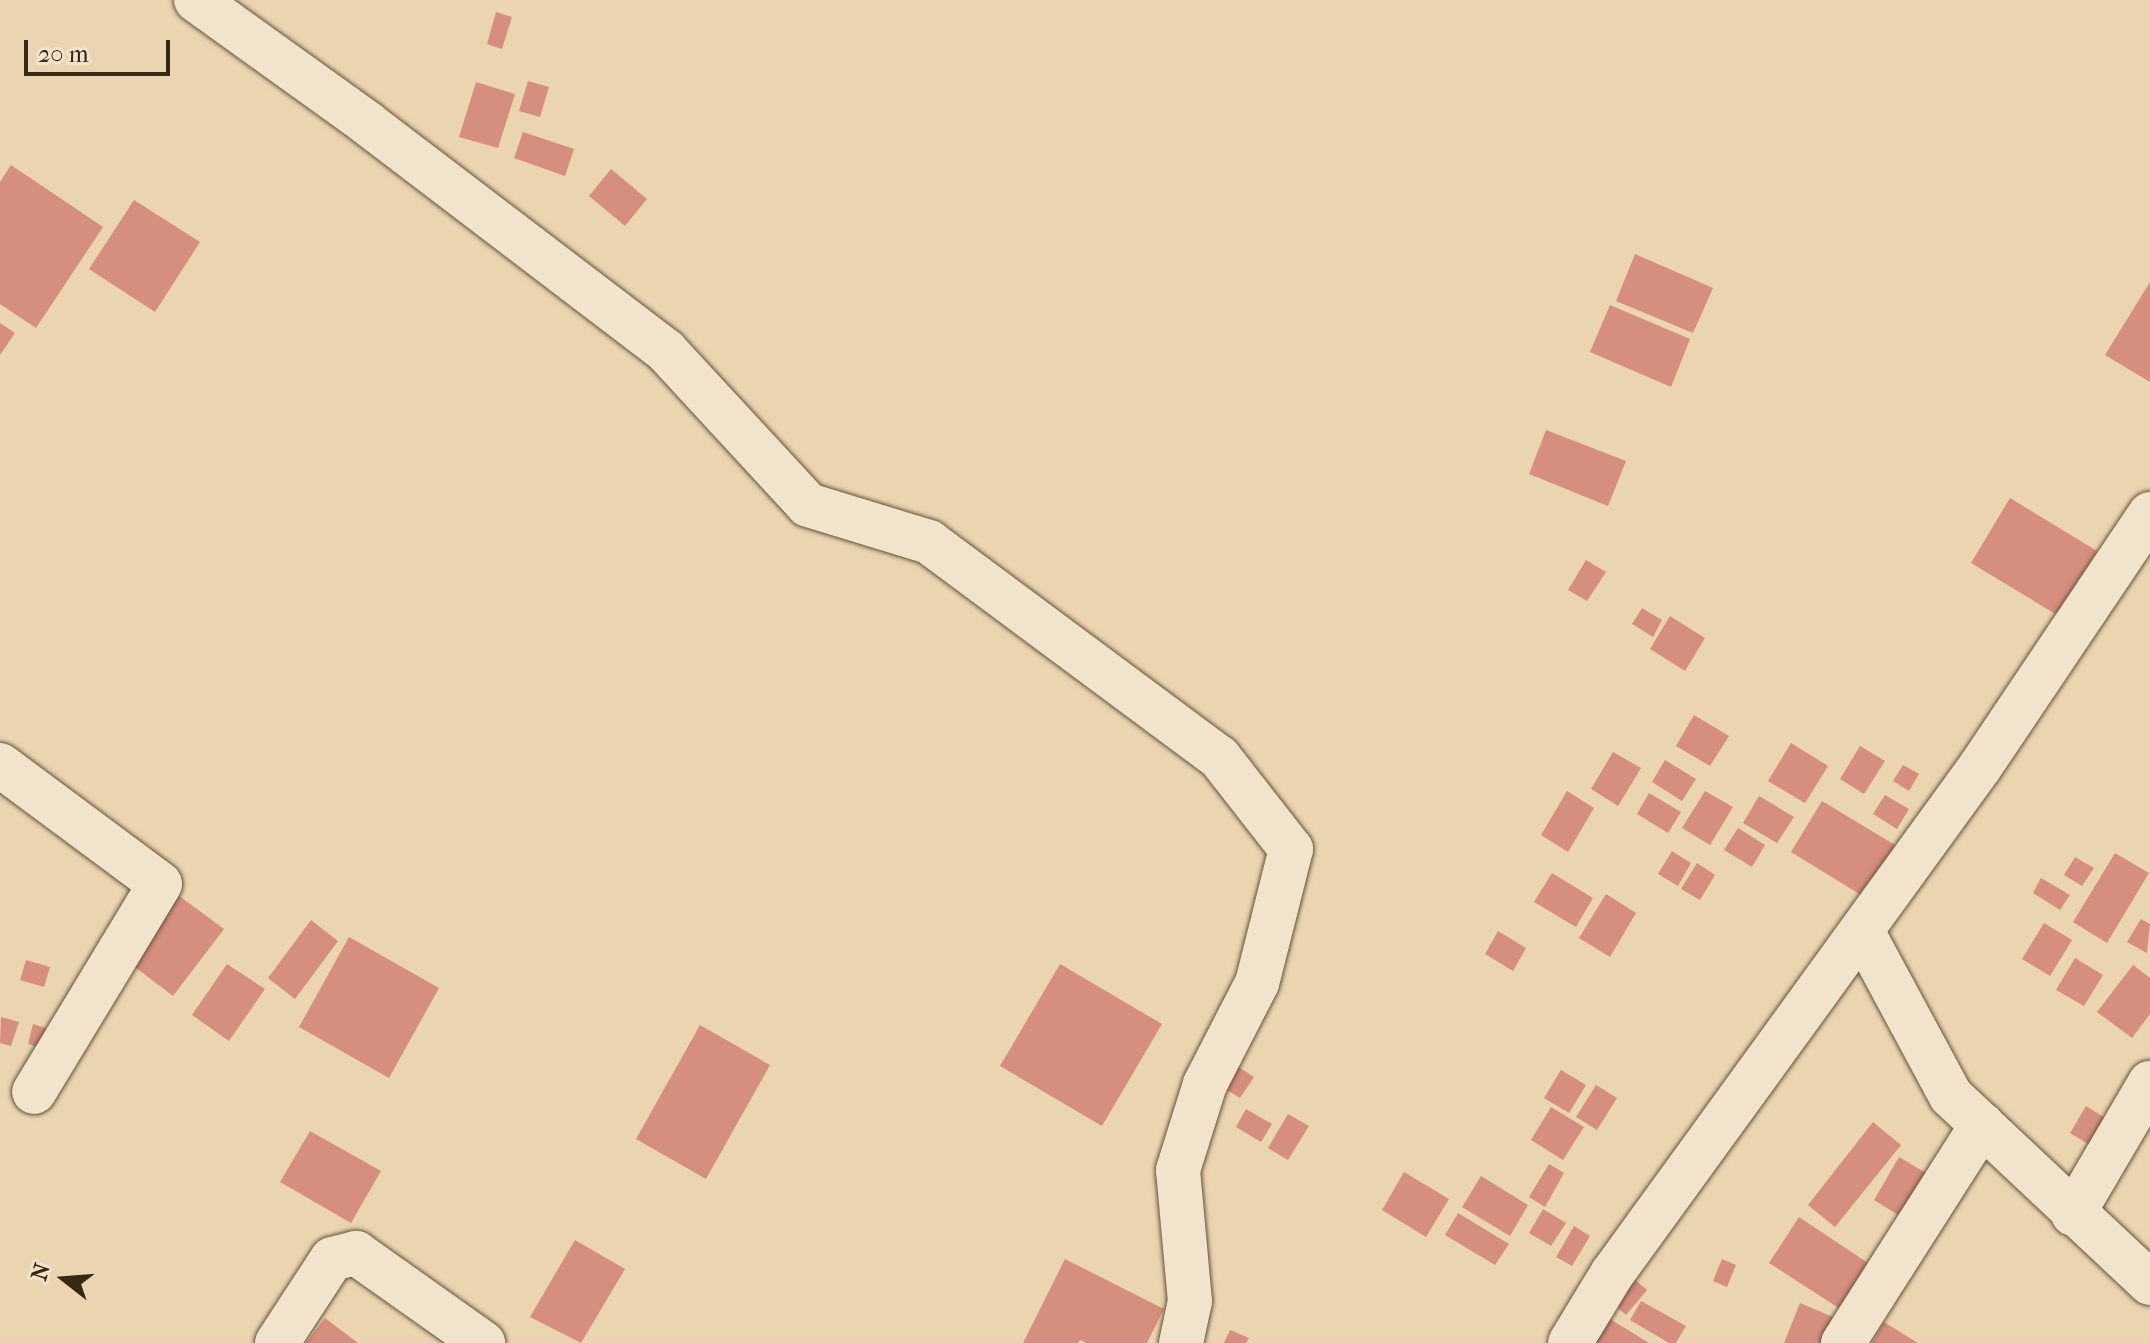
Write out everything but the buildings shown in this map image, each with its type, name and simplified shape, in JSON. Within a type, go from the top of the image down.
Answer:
[{"type":"street","points":[[196,0],[367,123],[666,351],[808,505],[929,542],[1219,757],[1291,849],[1257,983],[1205,1084],[1178,1170],[1190,1301],[1181,1343]]},
{"type":"street","points":[[1570,1343],[1612,1274],[1980,767],[2150,514]]},
{"type":"street","points":[[0,765],[160,884],[34,1092]]},
{"type":"street","points":[[1862,931],[1951,1096],[2073,1214],[2150,1283]]},
{"type":"street","points":[[2073,1214],[2150,1083]]},
{"type":"street","points":[[1843,1343],[1982,1125]]},
{"type":"street","points":[[277,1343],[332,1259],[356,1253],[483,1343]]}]
